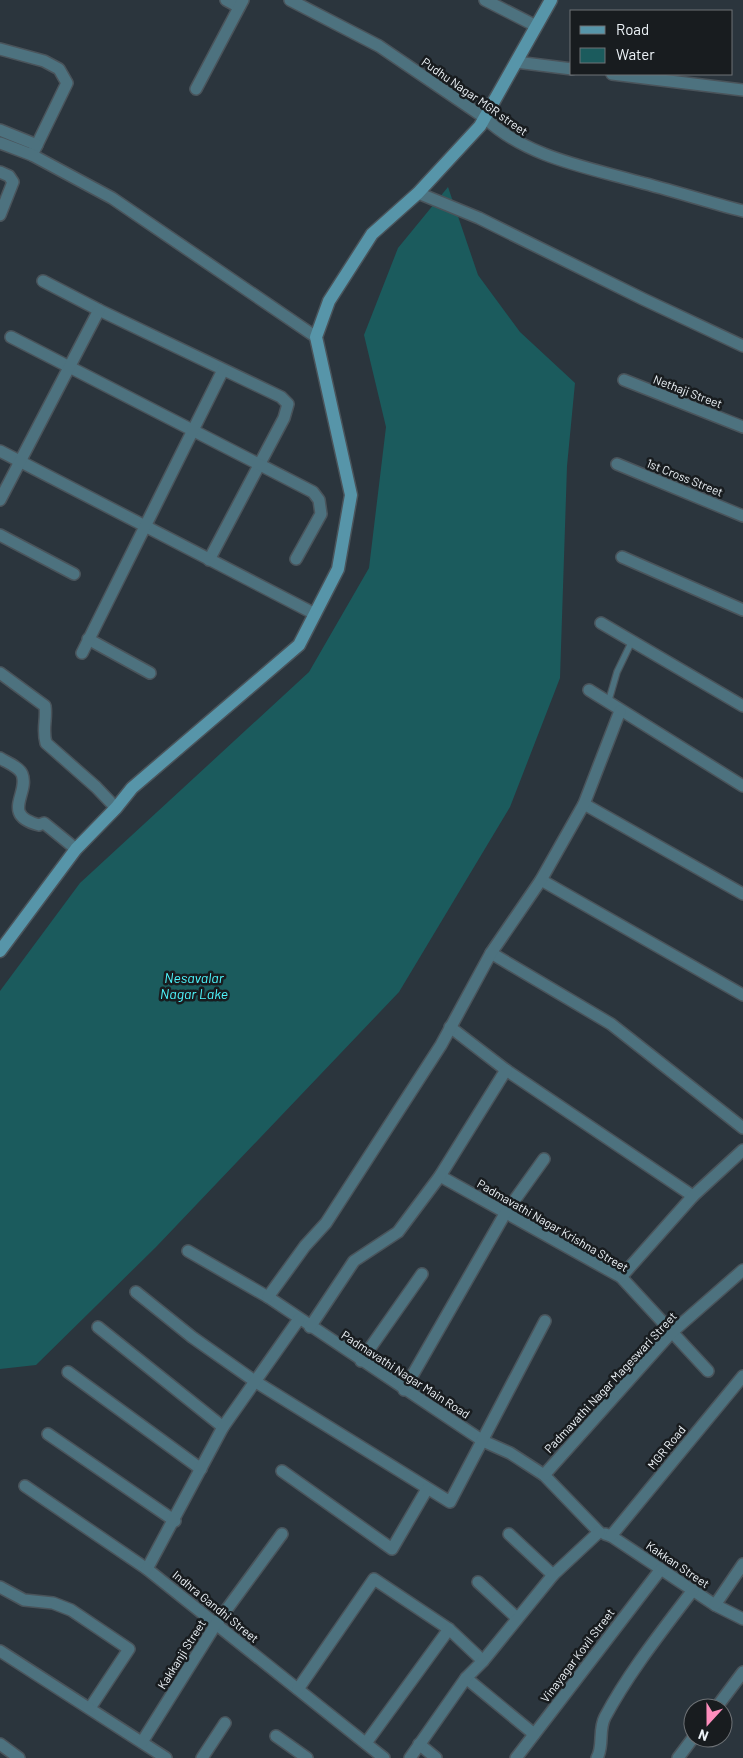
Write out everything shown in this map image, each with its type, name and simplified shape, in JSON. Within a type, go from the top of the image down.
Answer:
[{"type":"street","points":[[196,89],[241,3],[226,0]]},
{"type":"street","name":"Pudhu Nagar MGR street","points":[[290,0],[380,46],[485,118],[500,132],[522,145],[573,164],[743,212]]},
{"type":"street","points":[[485,0],[536,26]]},
{"type":"street","points":[[0,951],[76,850],[116,808],[132,788],[299,645],[338,569],[351,495],[316,336],[329,301],[372,234],[418,193],[485,118],[551,0]]},
{"type":"street","points":[[0,49],[44,60],[59,69],[67,83],[34,150]]},
{"type":"street","points":[[516,62],[570,69]]},
{"type":"street","points":[[620,75],[743,90]]},
{"type":"street","points":[[0,130],[112,198],[316,336]]},
{"type":"street","points":[[0,143],[34,150]]},
{"type":"street","points":[[0,172],[13,179],[0,215]]},
{"type":"street","points":[[418,193],[479,218],[743,346]]},
{"type":"street","points":[[43,280],[99,310],[281,397],[288,404],[284,418],[209,560]]},
{"type":"street","points":[[0,500],[99,310]]},
{"type":"street","points":[[10,337],[313,492],[319,500],[322,514],[296,559]]},
{"type":"street","points":[[82,653],[223,370]]},
{"type":"street","name":"Nethaji Street","points":[[624,380],[743,427]]},
{"type":"street","points":[[0,451],[315,614]]},
{"type":"street","name":"1st Cross Street","points":[[616,464],[743,516]]},
{"type":"street","points":[[0,534],[74,574]]},
{"type":"street","points":[[622,557],[743,610]]},
{"type":"street","points":[[601,623],[743,706]]},
{"type":"street","points":[[88,639],[150,673]]},
{"type":"street","points":[[0,673],[45,706],[46,715],[43,733],[46,742],[96,786],[116,808]]},
{"type":"street","points":[[589,690],[743,786]]},
{"type":"street","points":[[268,1297],[305,1246],[326,1223],[450,1028],[492,954],[541,880],[584,804],[620,711]]},
{"type":"street","points":[[0,758],[21,771],[23,776],[24,786],[18,800],[20,813],[24,819],[39,825],[44,823],[76,850]]},
{"type":"street","points":[[584,804],[743,894]]},
{"type":"street","points":[[541,880],[743,995]]},
{"type":"street","points":[[492,954],[611,1024],[743,1128]]},
{"type":"street","points":[[450,1028],[506,1070],[693,1196]]},
{"type":"street","points":[[310,1327],[354,1262],[398,1232],[440,1176],[506,1070]]},
{"type":"street","points":[[621,1277],[693,1196],[743,1150]]},
{"type":"street","points":[[404,1390],[506,1212],[544,1159]]},
{"type":"street","name":"Padmavathi Nagar Krishna Street","points":[[440,1176],[621,1277],[708,1371]]},
{"type":"street","name":"Padmavathi Nagar Main Road","points":[[188,1251],[268,1297],[404,1390],[483,1441],[510,1453],[544,1475],[599,1532]]},
{"type":"street","name":"Padmavathi Nagar Mageswari Street","points":[[544,1475],[671,1333],[743,1270]]},
{"type":"street","points":[[361,1361],[422,1274]]},
{"type":"street","points":[[136,1292],[192,1337],[256,1382],[450,1502],[546,1321]]},
{"type":"street","points":[[147,1569],[175,1521],[223,1427],[300,1319]]},
{"type":"street","points":[[98,1327],[223,1427]]},
{"type":"street","points":[[68,1372],[201,1469]]},
{"type":"street","name":"MGR Road","points":[[611,1536],[743,1376]]},
{"type":"street","points":[[48,1434],[175,1521]]},
{"type":"street","points":[[282,1471],[392,1549],[427,1488]]},
{"type":"street","name":"Indhra Gandhi Street","points":[[25,1486],[147,1569],[384,1758]]},
{"type":"street","points":[[410,1758],[466,1678],[483,1661],[553,1575],[599,1532]]},
{"type":"street","name":"Kakkan Street","points":[[599,1532],[611,1536],[715,1605],[743,1619]]},
{"type":"street","name":"Kakkanji Street","points":[[142,1742],[216,1624],[282,1534]]},
{"type":"street","points":[[509,1534],[553,1575]]},
{"type":"street","points":[[715,1605],[743,1564]]},
{"type":"street","name":"Vinayagar Kovil Street","points":[[516,1758],[661,1569]]},
{"type":"street","points":[[298,1689],[374,1579],[449,1630],[483,1661]]},
{"type":"street","points":[[478,1582],[517,1618]]},
{"type":"street","points":[[0,1587],[24,1600],[53,1603],[71,1610],[129,1649],[90,1708]]},
{"type":"street","points":[[597,1758],[600,1750],[603,1719],[632,1672],[693,1590]]},
{"type":"street","points":[[366,1743],[449,1630]]},
{"type":"street","points":[[0,1651],[166,1758]]},
{"type":"street","points":[[724,1698],[743,1672]]},
{"type":"street","points":[[466,1678],[534,1734]]},
{"type":"street","points":[[202,1758],[225,1723]]},
{"type":"street","points":[[276,1736],[307,1758]]},
{"type":"street","points":[[0,1744],[19,1758]]},
{"type":"street","points":[[419,1744],[436,1758]]},
{"type":"lane","points":[[608,703],[614,681],[632,641]]},
{"type":"water","name":"Nesavalar Nagar Lake","points":[[448,187],[478,275],[520,332],[575,383],[567,466],[560,678],[510,807],[399,992],[156,1247],[36,1365],[0,1369],[0,991],[80,883],[309,672],[369,568],[386,427],[364,335],[398,248]]}]
